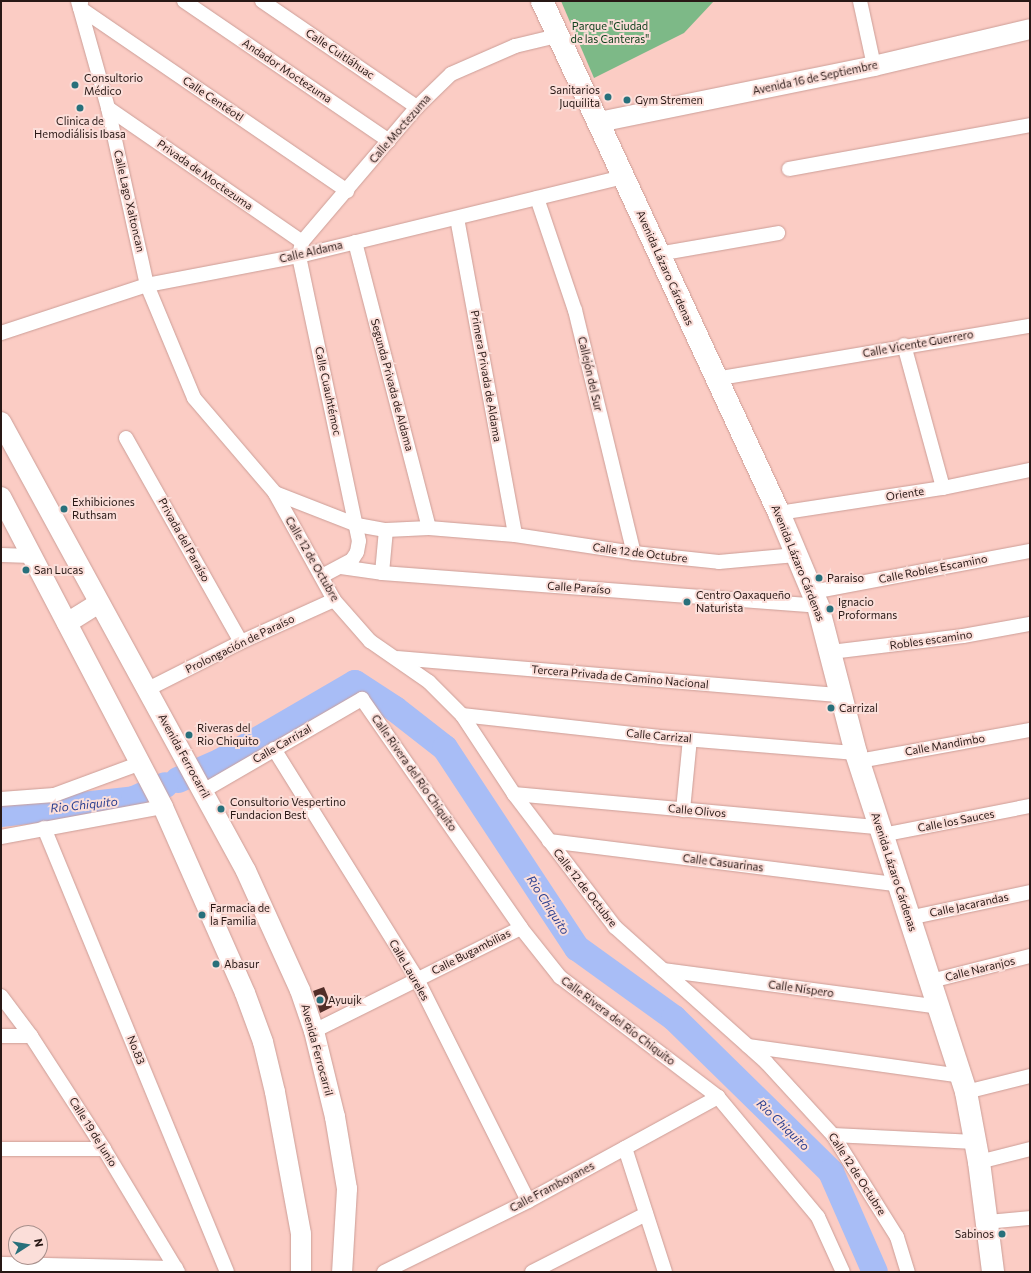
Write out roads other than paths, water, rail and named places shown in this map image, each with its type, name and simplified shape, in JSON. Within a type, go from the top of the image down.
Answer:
[{"type":"main road","name":"Avenida Lázaro Cárdenas","points":[[542,1],[557,36],[599,122],[715,379],[779,513],[815,599],[831,652],[858,757],[896,884],[931,981],[963,1084],[977,1152],[988,1222],[993,1272]]},
{"type":"main road","name":"Avenida 16 de Septiembre","points":[[599,122],[874,66],[1030,29]]},
{"type":"main road","name":"Avenida Ferrocarril","points":[[1,422],[246,871],[300,990],[314,1031],[335,1117],[347,1188],[342,1272]]},
{"type":"main road","points":[[1,497],[143,768],[245,993],[263,1042],[275,1092],[301,1234],[301,1272]]},
{"type":"main road","points":[[67,623],[99,603]]},
{"type":"street","name":"Andador Moctezuma","points":[[184,1],[390,141]]},
{"type":"street","name":"Calle Cuitláhuac","points":[[262,1],[417,107]]},
{"type":"street","points":[[860,1],[874,66]]},
{"type":"street","name":"Calle Lago Xaltoncan","points":[[80,3],[108,108],[147,285]]},
{"type":"street","name":"Calle Centéotl","points":[[80,3],[347,191]]},
{"type":"street","name":"Calle Moctezuma","points":[[301,249],[417,107],[451,74],[476,61],[515,46],[557,36]]},
{"type":"street","name":"Privada de Moctezuma","points":[[108,108],[301,249]]},
{"type":"street","points":[[789,169],[1030,125]]},
{"type":"street","name":"Calle Aldama","points":[[1,333],[147,285],[301,249],[355,242],[623,177]]},
{"type":"street","name":"Callejón del Sur","points":[[536,198],[575,310],[634,553]]},
{"type":"street","name":"Primera Privada de Aldama","points":[[457,218],[515,535]]},
{"type":"street","points":[[658,254],[778,233]]},
{"type":"street","name":"Segunda Privada de Aldama","points":[[355,242],[429,528]]},
{"type":"street","name":"Calle Cuauhtémoc","points":[[301,249],[357,526],[357,552],[352,560],[322,576]]},
{"type":"street","name":"Calle 12 de Octubre","points":[[147,285],[194,398],[275,493],[334,600],[370,641],[397,658],[429,682],[462,715],[514,794],[615,927],[748,1046],[833,1135],[897,1238],[908,1272]]},
{"type":"street","name":"Calle Vicente Guerrero","points":[[715,379],[807,365],[904,346],[1030,326]]},
{"type":"street","points":[[904,346],[943,488]]},
{"type":"street","name":"Privada del Paraíso","points":[[126,438],[241,642]]},
{"type":"street","name":"Oriente","points":[[779,513],[943,488],[1030,470]]},
{"type":"street","name":"Calle 12 de Octubre","points":[[275,493],[357,526],[386,530],[429,528],[515,535],[634,553],[719,562],[796,555]]},
{"type":"street","points":[[382,573],[386,530]]},
{"type":"street","name":"Calle Robles Escamino","points":[[815,599],[1030,551]]},
{"type":"street","points":[[1,555],[31,556]]},
{"type":"street","name":"Calle Paraíso","points":[[341,567],[382,573],[815,599]]},
{"type":"street","name":"Prolongación de Paraíso","points":[[146,690],[241,642],[334,600]]},
{"type":"street","name":"Robles escamino","points":[[831,652],[963,636],[1030,624]]},
{"type":"street","name":"Tercera Privada de Camino Nacional","points":[[397,658],[842,695]]},
{"type":"street","name":"Calle Carrizal","points":[[200,787],[362,699]]},
{"type":"street","name":"Calle Rivera del Río Chiquito","points":[[362,699],[521,928],[560,977],[718,1097],[818,1217],[843,1272]]},
{"type":"street","name":"Calle Carrizal","points":[[462,715],[858,757]]},
{"type":"street","name":"Calle Mandimbo","points":[[858,757],[1030,730]]},
{"type":"street","points":[[683,810],[690,739]]},
{"type":"street","name":"Calle Laureles","points":[[274,748],[417,980],[528,1201]]},
{"type":"street","points":[[1,799],[54,795],[143,768]]},
{"type":"street","name":"Calle Olivos","points":[[514,794],[880,831]]},
{"type":"street","points":[[1,837],[160,803]]},
{"type":"street","name":"Calle los Sauces","points":[[880,831],[1030,806]]},
{"type":"street","name":"No.83","points":[[44,828],[227,1272]]},
{"type":"street","name":"Calle Casuarinas","points":[[549,842],[896,884]]},
{"type":"street","name":"Calle Jacarandas","points":[[909,918],[1030,892]]},
{"type":"street","name":"Calle Bugambilias","points":[[314,1031],[521,928]]},
{"type":"street","name":"Calle Naranjos","points":[[931,981],[1030,956]]},
{"type":"street","name":"Calle Níspero","points":[[663,970],[939,1007]]},
{"type":"street","name":"Calle 19 de Junio","points":[[1,996],[31,1036],[104,1149],[177,1270]]},
{"type":"street","points":[[1,1036],[31,1036]]},
{"type":"street","points":[[748,1046],[963,1084],[1030,1076]]},
{"type":"street","name":"Calle Framboyanes","points":[[384,1272],[528,1201],[718,1097]]},
{"type":"street","points":[[833,1135],[977,1152],[1030,1149]]},
{"type":"street","points":[[1,1148],[104,1149]]},
{"type":"street","points":[[625,1148],[665,1272]]},
{"type":"street","points":[[532,1272],[646,1214]]},
{"type":"street","points":[[988,1222],[1030,1218]]},
{"type":"street","points":[[1,1264],[177,1270]]},
{"type":"waterway","name":"Rio Chiquito","points":[[178,780],[221,761],[355,683],[395,709],[445,748],[577,948],[674,1018],[831,1172],[875,1272]]},
{"type":"waterway","name":"Rio Chiquito","points":[[1,814],[134,799],[165,785]]},
{"type":"place","name":"Consultorio Médico","points":[[75,85]]},
{"type":"place","name":"Sanitarios Juquilita","points":[[608,97]]},
{"type":"place","name":"Gym Stremen","points":[[627,100]]},
{"type":"place","name":"Clinica de Hemodiálisis Ibasa","points":[[80,108]]},
{"type":"place","name":"Exhibiciones Ruthsam","points":[[64,509]]},
{"type":"place","name":"San Lucas","points":[[26,570]]},
{"type":"place","name":"Paraiso","points":[[819,578]]},
{"type":"place","name":"Centro Oaxaqueño Naturista","points":[[687,602]]},
{"type":"place","name":"Ignacio Proformans","points":[[830,609]]},
{"type":"place","name":"Carrizal","points":[[831,708]]},
{"type":"place","name":"Riveras del Rio Chiquito","points":[[189,735]]},
{"type":"place","name":"Consultorio Vespertino Fundacion Best","points":[[221,809]]},
{"type":"place","name":"Farmacia de la Familia","points":[[202,915]]},
{"type":"place","name":"Abasur","points":[[216,964]]},
{"type":"place","name":"Ayuujk","points":[[320,1000]]},
{"type":"place","name":"Sabinos","points":[[1002,1234]]},
{"type":"park label","name":"Parque \"Ciudad de las Canteras\"","points":[[610,33]]}]
